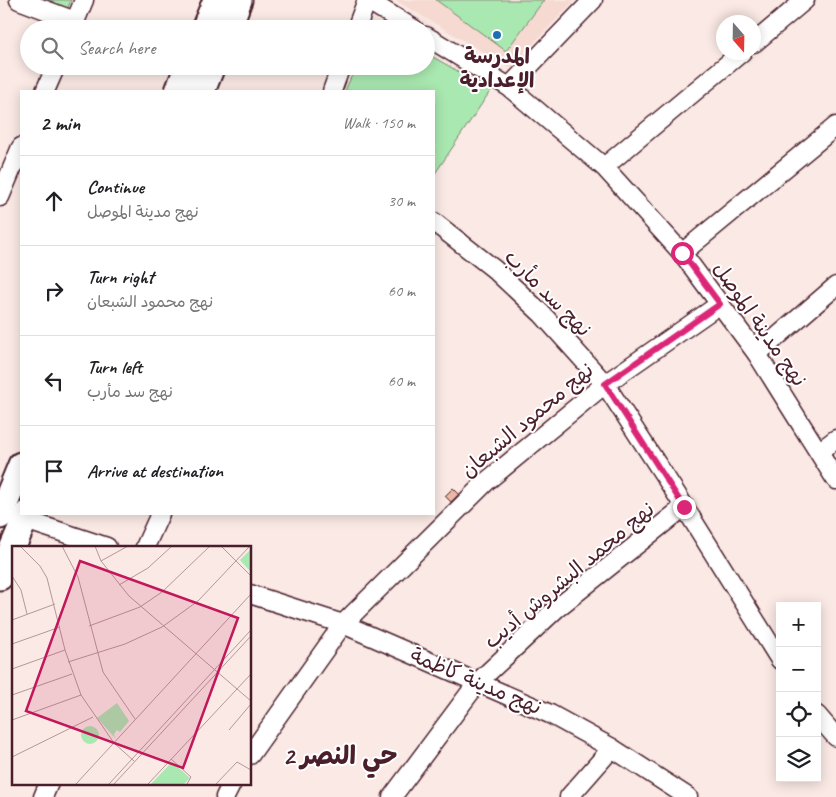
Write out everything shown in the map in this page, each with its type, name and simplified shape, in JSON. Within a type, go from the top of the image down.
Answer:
[{"type":"main road","points":[[208,20],[216,0]]},
{"type":"main road","points":[[232,20],[240,0]]},
{"type":"main road","points":[[178,90],[184,75]]},
{"type":"main road","points":[[202,90],[208,75]]},
{"type":"main road","points":[[0,577],[20,470]]},
{"type":"street","points":[[19,0],[62,20]]},
{"type":"street","points":[[75,20],[84,0]]},
{"type":"street","points":[[359,20],[367,0],[399,20]]},
{"type":"street","points":[[509,87],[593,0]]},
{"type":"street","points":[[761,37],[805,0]]},
{"type":"street","name":"نهج مدينة الموصل","points":[[435,42],[509,87],[604,167],[682,253],[720,304],[757,354],[836,480]]},
{"type":"street","points":[[604,167],[732,60]]},
{"type":"street","points":[[45,90],[52,75]]},
{"type":"street","points":[[332,90],[338,75]]},
{"type":"street","points":[[682,253],[836,126]]},
{"type":"street","points":[[0,197],[20,149]]},
{"type":"street","name":"نهج سد مأرب","points":[[435,223],[494,269],[524,297],[605,384],[776,654]]},
{"type":"street","points":[[757,354],[836,286]]},
{"type":"street","name":"نهج محمود الشبعان","points":[[251,754],[343,624],[487,481],[605,384],[720,304]]},
{"type":"street","points":[[820,452],[836,439]]},
{"type":"street","name":"نهج محمد البشروش أديب","points":[[392,797],[478,682],[556,609],[684,507]]},
{"type":"street","points":[[11,514],[104,546]]},
{"type":"street","points":[[145,546],[160,515]]},
{"type":"street","name":"نهج مدينة كاظمة","points":[[251,594],[343,624],[550,714],[612,748],[688,797]]},
{"type":"street","points":[[821,719],[836,737]]},
{"type":"street","points":[[569,797],[612,748]]},
{"type":"street","points":[[43,797],[49,784]]},
{"type":"street","points":[[225,797],[232,784]]},
{"type":"shaded area","name":"المدرسة الإعدادية","points":[[395,0],[575,0],[510,68],[435,24],[435,20],[429,20]]},
{"type":"green space","points":[[37,0],[71,0],[66,12]]},
{"type":"green space","points":[[436,0],[544,0],[506,51]]},
{"type":"green space","points":[[435,58],[491,90],[435,174],[435,90],[345,90],[352,75],[435,75]]},
{"type":"building","points":[[453,488],[459,494],[451,502],[445,496]]},
{"type":"place","name":"المدرسة الإعدادية","points":[[497,35]]},
{"type":"district","name":"حي النصر 2","points":[[340,755]]},
{"type":"route","points":[[682,253],[720,304],[605,384],[684,507]]}]
